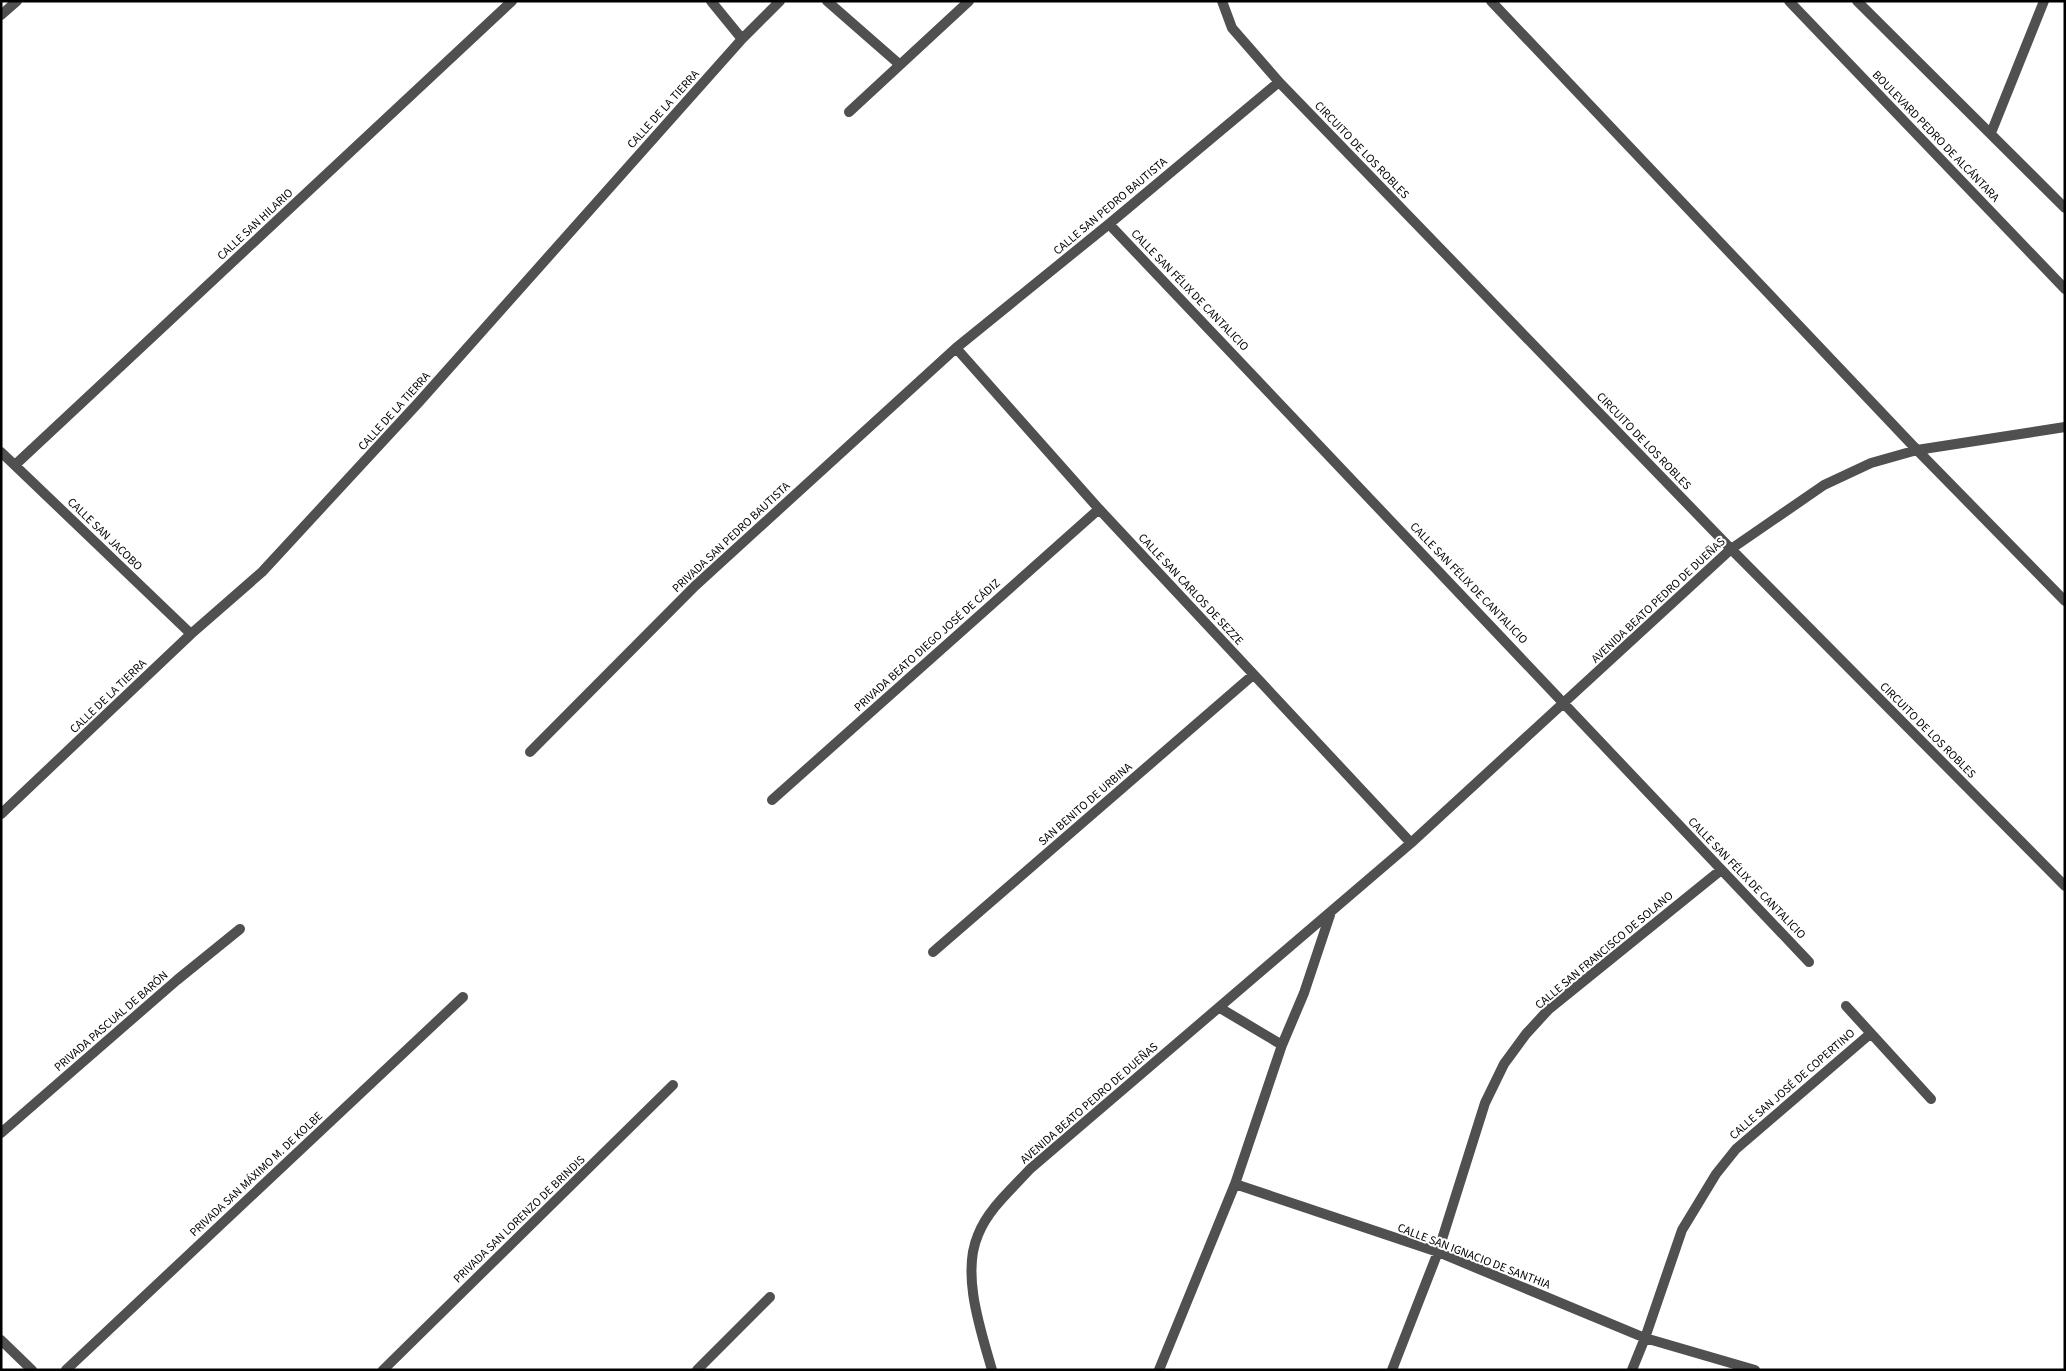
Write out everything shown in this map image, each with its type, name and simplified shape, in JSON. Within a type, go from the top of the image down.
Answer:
[{"type":"street","points":[[1,15],[17,1]]},
{"type":"street","name":"CALLE SAN HILARIO","points":[[15,465],[512,1]]},
{"type":"street","points":[[711,1],[742,39]]},
{"type":"street","name":"CALLE DE LA TIERRA","points":[[1,814],[191,634],[262,572],[344,484],[742,39],[780,1]]},
{"type":"street","points":[[827,1],[899,64]]},
{"type":"street","points":[[849,112],[969,1]]},
{"type":"street","name":"CIRCUITO DE LOS ROBLES","points":[[1222,1],[1232,28],[1279,82],[1731,549],[2065,886]]},
{"type":"street","points":[[1491,1],[1917,450],[2065,601]]},
{"type":"street","name":"BOULEVARD PEDRO DE ALCÁNTARA","points":[[1789,1],[2065,289]]},
{"type":"street","points":[[1857,1],[2065,208]]},
{"type":"street","points":[[1991,133],[2044,1]]},
{"type":"street","name":"CALLE SAN PEDRO BAUTISTA","points":[[956,348],[1109,224],[1279,82]]},
{"type":"street","name":"CALLE SAN FÉLIX DE CANTALICIO","points":[[1109,224],[1566,703],[1809,962]]},
{"type":"street","name":"CALLE SAN CARLOS DE SEZZE","points":[[956,348],[1099,509],[1411,843]]},
{"type":"street","name":"PRIVADA SAN PEDRO BAUTISTA","points":[[530,752],[695,586],[956,348]]},
{"type":"street","name":"AVENIDA BEATO PEDRO DE DUEÑAS","points":[[992,1370],[976,1317],[971,1272],[977,1235],[998,1203],[1030,1169],[1411,843],[1566,703],[1731,549],[1824,485],[1871,463],[1917,450],[2065,427]]},
{"type":"street","name":"CALLE SAN JACOBO","points":[[1,452],[191,634]]},
{"type":"street","name":"PRIVADA BEATO DIEGO JOSÉ DE CÁDIZ","points":[[772,800],[1099,509]]},
{"type":"street","name":"SAN BENITO DE URBINA","points":[[934,952],[1253,675]]},
{"type":"street","name":"CALLE SAN FRANCISCO DE SOLANO","points":[[1392,1370],[1438,1252],[1485,1103],[1504,1064],[1526,1034],[1549,1009],[1721,870]]},
{"type":"street","points":[[1160,1370],[1235,1184],[1282,1045],[1304,994],[1332,910]]},
{"type":"street","name":"PRIVADA PASCUAL DE BARÓN","points":[[1,1133],[177,980],[240,929]]},
{"type":"street","name":"PRIVADA SAN MÁXIMO M. DE KOLBE","points":[[66,1370],[463,997]]},
{"type":"street","points":[[1846,1006],[1931,1099]]},
{"type":"street","points":[[1220,1008],[1282,1045]]},
{"type":"street","name":"CALLE SAN JOSÉ DE COPERTINO","points":[[1632,1370],[1682,1230],[1716,1174],[1736,1149],[1870,1034]]},
{"type":"street","name":"PRIVADA SAN LORENZO DE BRINDIS","points":[[382,1370],[673,1085]]},
{"type":"street","name":"CALLE SAN IGNACIO DE SANTHIA","points":[[1235,1184],[1438,1252],[1645,1338],[1755,1370]]},
{"type":"street","points":[[697,1370],[770,1298]]},
{"type":"street","points":[[1,1340],[32,1370]]}]
